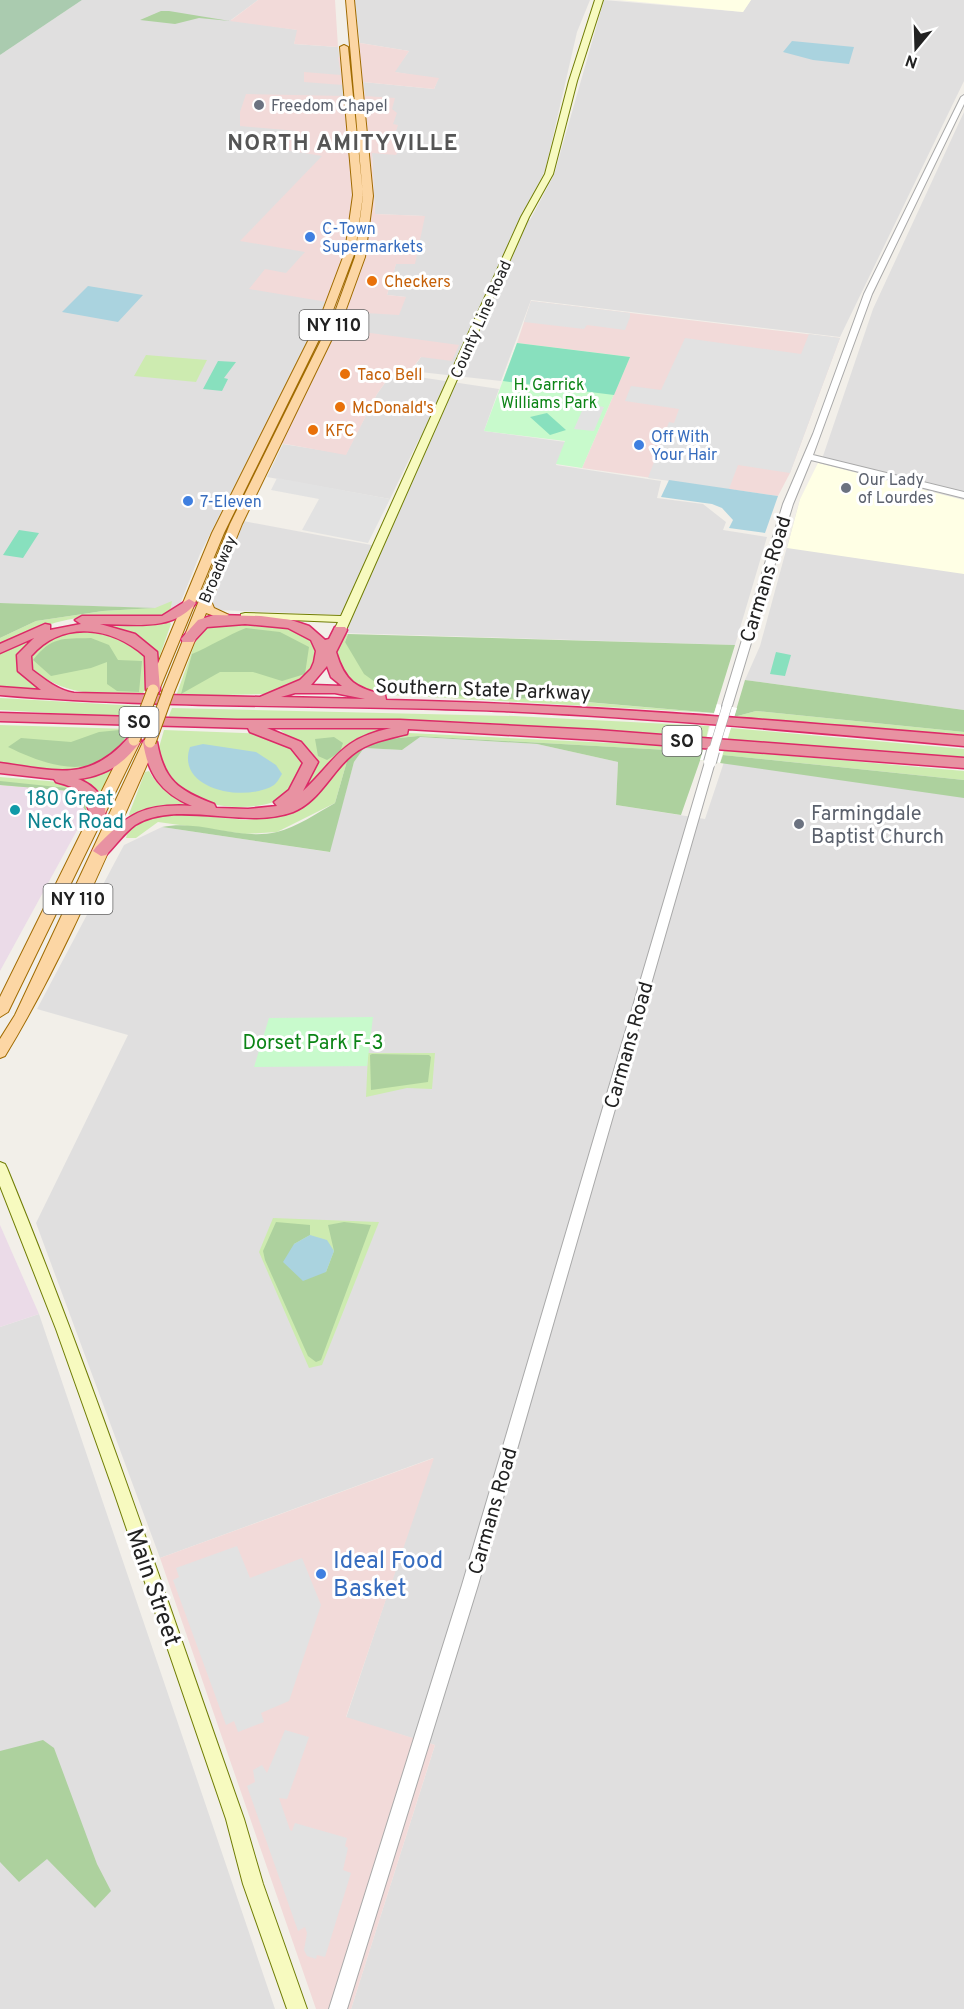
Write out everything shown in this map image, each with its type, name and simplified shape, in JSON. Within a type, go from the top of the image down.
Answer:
[{"type":"highway","points":[[0,649],[42,628],[80,620],[114,618],[162,620],[171,618],[189,603]]},
{"type":"highway","points":[[188,639],[203,623],[223,615]]},
{"type":"highway","points":[[288,617],[312,626],[323,635],[331,650],[336,674],[359,693]]},
{"type":"highway","points":[[203,623],[222,620],[286,622],[314,635],[323,651],[323,661],[309,682],[296,689],[249,702]]},
{"type":"highway","points":[[331,650],[343,624]]},
{"type":"highway","points":[[74,697],[43,686],[25,671],[24,656],[28,648],[47,635],[61,630],[99,629],[129,636],[152,655],[153,690]]},
{"type":"highway","points":[[296,689],[335,689],[414,703]]},
{"type":"highway","name":"Southern State Parkway","points":[[0,691],[74,697],[249,702],[414,703],[761,723],[964,741]]},
{"type":"highway","name":"Southern State Parkway","points":[[0,717],[237,724],[437,726],[608,735],[964,763]]},
{"type":"highway","points":[[0,723],[41,719]]},
{"type":"highway","points":[[150,742],[152,759],[159,777],[171,791],[188,799],[231,811],[256,810],[277,804],[295,793],[311,762],[296,745],[271,734],[237,724]]},
{"type":"highway","points":[[101,851],[129,823],[142,816],[180,811],[238,816],[290,807],[308,796],[340,758],[357,746],[382,735],[437,726]]},
{"type":"highway","points":[[0,768],[68,774],[89,772],[112,763],[134,740]]},
{"type":"highway","points":[[0,774],[62,780],[82,785],[95,797],[98,816]]},
{"type":"main road","name":"Broadway","points":[[0,1012],[134,740],[218,533],[341,280],[363,196],[361,110],[350,0]]},
{"type":"main road","name":"County Line Road","points":[[343,624],[525,217],[549,174],[599,0]]},
{"type":"main road","name":"Broadway","points":[[0,1052],[21,1016],[101,851],[150,742],[188,639],[236,524],[349,291],[366,230],[350,111],[342,23]]},
{"type":"main road","points":[[349,97],[353,98],[354,108],[361,110]]},
{"type":"main road","points":[[350,111],[356,114],[357,125],[362,128]]},
{"type":"main road","points":[[267,432],[280,434]]},
{"type":"main road","points":[[204,599],[209,610],[223,615],[288,617],[343,624]]},
{"type":"main road","name":"Main Street","points":[[0,1168],[35,1251],[99,1426],[232,1811],[253,1884],[297,2009]]},
{"type":"street","name":"Carmans Road","points":[[338,2009],[470,1585],[710,762],[788,504],[808,457],[871,287],[964,98]]},
{"type":"street","points":[[808,457],[964,495]]},
{"type":"shaded area","points":[[0,0],[82,0],[0,55]]},
{"type":"shaded area","points":[[82,0],[258,0],[231,20],[298,30],[294,44],[338,47],[345,96],[282,148],[322,155],[345,258],[314,328],[200,554],[178,609],[0,603],[0,55]]},
{"type":"shaded area","points":[[258,0],[335,0],[338,47],[294,44],[297,30],[230,21]]},
{"type":"shaded area","points":[[354,0],[590,0],[577,32],[545,171],[520,219],[530,220],[554,175],[604,0],[743,12],[751,0],[964,0],[964,81],[840,337],[531,300],[501,381],[411,371],[421,357],[340,329],[349,312],[406,297],[387,295],[396,263],[424,216],[375,214],[372,153],[394,137],[397,125],[393,125],[365,96],[363,82],[434,89],[438,79],[394,72],[409,51],[360,43]]},
{"type":"shaded area","points":[[619,0],[751,0],[743,12]]},
{"type":"shaded area","points":[[360,43],[409,51],[395,72],[439,78],[434,89],[363,82],[365,96],[395,98],[392,109],[397,113],[393,124],[398,125],[394,137],[403,142],[396,155],[372,153],[375,214],[425,216],[415,264],[396,264],[387,295],[406,297],[399,315],[349,312],[341,329],[459,345],[452,361],[421,357],[407,375],[392,373],[377,394],[346,455],[258,439],[327,302],[249,289],[265,269],[286,273],[305,252],[240,241],[322,156],[281,149],[298,131],[240,126],[240,112],[246,94],[345,96],[343,85],[304,82],[304,72],[341,75],[338,57],[360,59]]},
{"type":"shaded area","points":[[964,112],[964,710],[745,680],[760,646],[800,499],[823,456],[873,309]]},
{"type":"shaded area","points":[[531,301],[840,338],[790,473],[778,496],[582,468],[630,357],[517,343]]},
{"type":"shaded area","points":[[531,301],[630,313],[630,317],[625,330],[587,325],[584,329],[524,322]]},
{"type":"shaded area","points":[[809,334],[840,338],[790,473],[738,465],[729,489],[648,478],[669,422],[674,423],[679,409],[625,401],[631,386],[661,390],[685,338],[801,354]]},
{"type":"shaded area","points":[[392,373],[499,389],[484,431],[566,442],[556,465],[661,481],[657,498],[703,504],[726,522],[723,530],[767,537],[735,645],[344,633],[351,615],[215,610],[210,605],[243,521],[382,547],[430,440],[419,439],[390,499],[267,477],[283,444],[346,454],[377,394]]},
{"type":"shaded area","points":[[585,404],[604,407],[594,431],[574,429]]},
{"type":"shaded area","points":[[818,463],[964,500],[964,574],[787,548],[800,499]]},
{"type":"shaded area","points":[[277,478],[390,499],[368,543],[302,530],[319,499],[271,490]]},
{"type":"shaded area","points":[[419,737],[537,744],[618,762],[616,805],[705,819],[725,759],[964,794],[964,2009],[351,2009],[435,1745],[346,1718],[433,1458],[160,1558],[36,1223],[128,1035],[37,1009],[124,845],[162,827],[329,852],[354,762],[364,748],[402,750]]},
{"type":"shaded area","points":[[0,785],[72,791],[87,812],[0,971]]},
{"type":"shaded area","points":[[0,1225],[39,1314],[0,1327]]},
{"type":"shaded area","points":[[39,1314],[275,2009],[0,2009],[0,1327]]},
{"type":"shaded area","points":[[434,1458],[346,1717],[435,1745],[351,2009],[316,2009],[160,1558]]},
{"type":"shaded area","points":[[237,1546],[250,1578],[302,1558],[321,1605],[289,1701],[261,1713],[264,1722],[238,1732],[234,1721],[226,1725],[173,1580],[179,1577],[176,1568]]},
{"type":"shaded area","points":[[285,1730],[309,1737],[287,1799],[279,1798],[290,1830],[292,1831],[295,1823],[347,1838],[345,1846],[348,1848],[343,1870],[351,1873],[325,1957],[317,1955],[316,1959],[307,1956],[304,1950],[307,1933],[305,1927],[298,1931],[247,1786],[255,1782],[253,1770],[262,1765],[267,1773]]},
{"type":"green space","points":[[161,11],[230,21],[199,18],[175,24],[140,20]]},
{"type":"green space","name":"H. Garrick Williams Park","points":[[517,343],[630,357],[582,468],[556,464],[565,441],[484,431]]},
{"type":"green space","points":[[517,343],[630,357],[614,395],[503,381]]},
{"type":"green space","points":[[146,355],[207,360],[196,382],[134,376]]},
{"type":"green space","points":[[218,361],[236,362],[224,378],[228,379],[222,391],[203,389]]},
{"type":"green space","points":[[512,395],[543,399],[538,410],[507,406]]},
{"type":"green space","points":[[547,413],[566,430],[550,435],[530,417]]},
{"type":"green space","points":[[19,530],[39,533],[23,558],[3,555]]},
{"type":"green space","points":[[172,601],[170,612],[161,615],[142,618],[102,615],[80,617],[33,630],[0,646],[0,638],[36,621],[103,611],[155,608]]},
{"type":"green space","points":[[0,603],[155,608],[103,611],[36,621],[0,638]]},
{"type":"green space","points":[[86,621],[156,624],[169,621],[171,624],[159,658],[156,659],[151,648],[81,626],[65,626]]},
{"type":"green space","points":[[208,624],[271,624],[298,630],[315,643],[319,666],[290,688],[266,694],[176,696],[199,632]]},
{"type":"green space","points":[[65,626],[49,631],[34,640],[20,656],[43,690],[0,687],[0,652],[40,632]]},
{"type":"green space","points":[[246,628],[280,632],[309,647],[305,674],[282,681],[253,672],[220,672],[181,694],[192,654]]},
{"type":"green space","points":[[88,631],[124,639],[145,655],[148,680],[142,696],[81,692],[54,683],[29,665],[31,651],[60,633]]},
{"type":"green space","points":[[342,634],[348,634],[345,642],[510,699],[537,698],[714,713],[374,694],[350,684],[336,655]]},
{"type":"green space","points":[[348,634],[735,645],[714,713],[540,698],[510,699],[402,693],[382,687],[364,674],[345,642]]},
{"type":"green space","points":[[91,638],[109,645],[118,660],[142,661],[139,692],[117,691],[107,684],[107,662],[91,668],[51,676],[33,660],[46,647],[58,640]]},
{"type":"green space","points":[[776,652],[791,655],[785,676],[770,674]]},
{"type":"green space","points":[[745,680],[964,710],[964,732],[756,711],[734,717]]},
{"type":"green space","points":[[0,698],[138,706],[134,718],[0,710]]},
{"type":"green space","points":[[172,708],[514,716],[709,726],[706,739],[474,722],[168,718]]},
{"type":"green space","points":[[756,711],[964,732],[964,736],[734,717]]},
{"type":"green space","points":[[0,725],[130,729],[119,747],[105,759],[74,770],[56,770],[0,765]]},
{"type":"green space","points":[[731,728],[964,749],[964,758],[727,741]]},
{"type":"green space","points":[[130,729],[119,746],[106,758],[92,765],[76,767],[60,765],[42,761],[8,747],[21,738],[71,742],[99,732]]},
{"type":"green space","points":[[393,729],[358,742],[347,749],[308,789],[287,805],[274,811],[257,814],[233,814],[259,812],[282,804],[301,790],[313,770],[306,750],[280,730]]},
{"type":"green space","points":[[164,730],[267,734],[281,740],[280,745],[289,745],[304,763],[290,792],[279,800],[250,807],[216,805],[186,796],[169,784],[156,758]]},
{"type":"green space","points":[[409,733],[692,747],[964,771],[964,780],[723,755],[720,763],[700,760],[702,752],[418,736],[389,739],[369,745],[381,739]]},
{"type":"green space","points":[[418,736],[703,752],[681,815],[616,805],[618,762],[537,744],[420,737],[402,750],[364,748],[354,762],[330,852],[162,827],[191,826],[248,834],[284,830],[335,803],[347,761],[364,746],[389,739]]},
{"type":"green space","points":[[334,737],[343,743],[340,752],[327,760],[318,756],[315,739]]},
{"type":"green space","points":[[362,748],[347,761],[335,803],[277,832],[245,834],[158,822],[136,838],[126,838],[128,831],[143,821],[142,818],[170,813],[246,820],[267,818],[292,810],[353,752]]},
{"type":"green space","points":[[723,755],[964,780],[964,798],[720,763]]},
{"type":"green space","points":[[110,767],[112,770],[102,795],[99,795],[86,782],[69,777]]},
{"type":"green space","points":[[149,771],[163,789],[184,802],[208,811],[233,814],[161,809],[130,817],[129,814],[145,772]]},
{"type":"green space","points":[[0,777],[71,783],[84,794],[87,812],[71,791],[0,785]]},
{"type":"green space","points":[[0,781],[67,788],[82,794],[87,812],[71,791],[0,785]]},
{"type":"green space","name":"Dorset Park F-3","points":[[373,1017],[367,1066],[254,1067],[269,1018]]},
{"type":"green space","points":[[368,1053],[435,1053],[432,1089],[407,1088],[366,1097]]},
{"type":"green space","points":[[370,1055],[429,1055],[431,1057],[428,1082],[371,1090]]},
{"type":"green space","points":[[273,1218],[379,1222],[322,1365],[309,1368],[259,1252]]},
{"type":"green space","points":[[276,1222],[310,1225],[310,1235],[294,1244],[326,1272],[334,1251],[328,1225],[344,1222],[371,1225],[321,1360],[316,1362],[308,1356],[265,1260],[263,1251]]},
{"type":"green space","points":[[43,1740],[54,1748],[97,1864],[111,1891],[95,1908],[47,1859],[19,1882],[0,1862],[0,1751]]},
{"type":"water","points":[[792,41],[854,47],[849,64],[813,60],[783,52]]},
{"type":"water","points":[[88,286],[143,295],[118,322],[62,312]]},
{"type":"water","points":[[669,480],[778,496],[765,533],[729,528],[733,520],[722,508],[712,504],[661,497]]},
{"type":"water","points":[[203,744],[256,752],[276,765],[282,774],[274,785],[262,790],[247,793],[216,789],[203,783],[193,774],[188,762],[190,747]]},
{"type":"water","points":[[310,1235],[327,1240],[334,1251],[326,1272],[303,1281],[283,1262],[294,1244]]},
{"type":"pier","points":[[717,704],[737,708],[720,763],[700,760]]},
{"type":"place","name":"Freedom Chapel","points":[[259,105]]},
{"type":"place","name":"C‑Town Supermarkets","points":[[310,237]]},
{"type":"place","name":"Checkers","points":[[372,281]]},
{"type":"place","name":"Taco Bell","points":[[345,374]]},
{"type":"place","name":"McDonald's","points":[[340,407]]},
{"type":"place","name":"KFC","points":[[313,430]]},
{"type":"place","name":"Off With Your Hair","points":[[639,445]]},
{"type":"place","name":"Our Lady of Lourdes","points":[[846,488]]},
{"type":"place","name":"7-Eleven","points":[[188,501]]},
{"type":"place","name":"180 Great Neck Road","points":[[15,810]]},
{"type":"place","name":"Farmingdale Baptist Church","points":[[799,824]]},
{"type":"place","name":"Ideal Food Basket","points":[[321,1574]]},
{"type":"district","name":"NORTH AMITYVILLE","points":[[343,142]]}]
